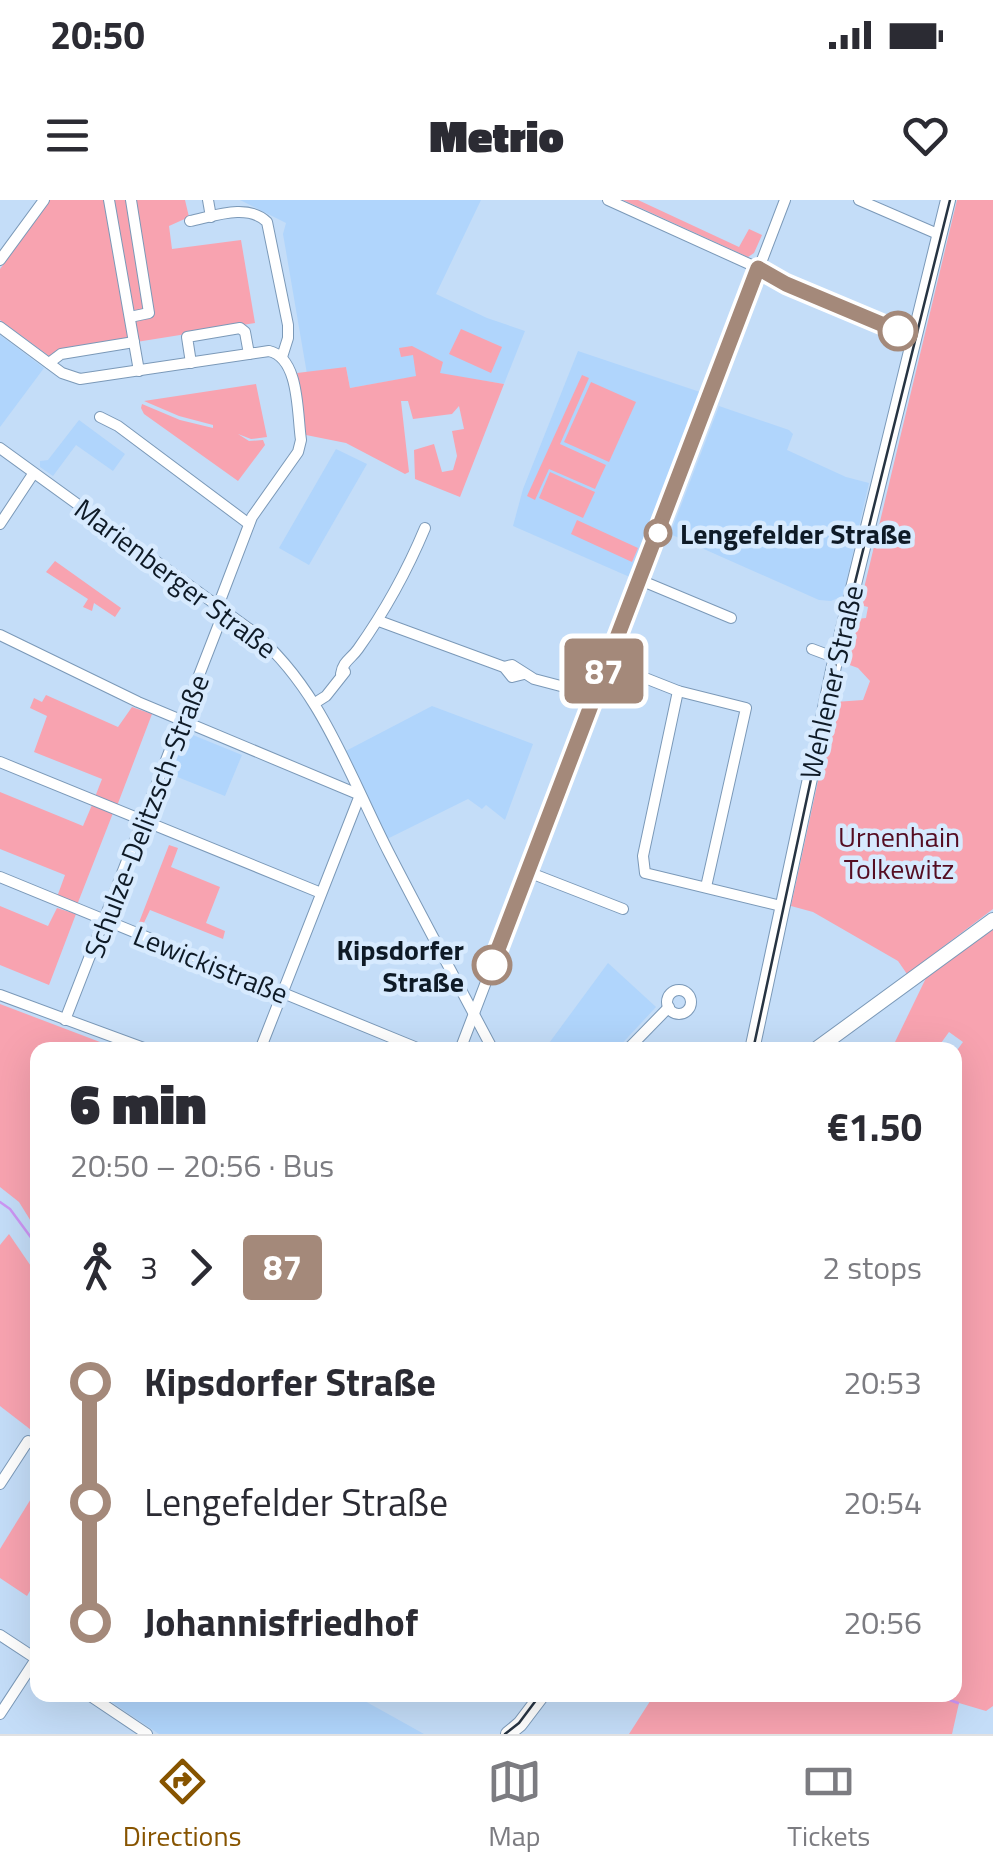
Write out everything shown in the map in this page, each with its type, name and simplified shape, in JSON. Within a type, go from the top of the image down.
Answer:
[{"type":"main road","name":"Wehlener Straße","points":[[754,1042],[836,658],[948,200]]},
{"type":"main road","points":[[826,1042],[993,920]]},
{"type":"main road","points":[[508,1734],[537,1702]]},
{"type":"street","points":[[0,260],[44,200]]},
{"type":"street","points":[[110,200],[139,371]]},
{"type":"street","points":[[130,316],[149,313],[131,200]]},
{"type":"street","points":[[208,200],[211,217]]},
{"type":"street","points":[[608,200],[786,284],[915,338]]},
{"type":"street","points":[[463,1042],[785,200]]},
{"type":"street","points":[[859,200],[940,235]]},
{"type":"street","name":"Schulze-Delitzsch-Straße","points":[[65,1020],[144,821],[249,524],[294,460],[301,440],[290,371],[282,356],[288,325],[267,222],[255,212],[190,221]]},
{"type":"street","points":[[0,326],[68,376],[80,379],[269,351],[282,356]]},
{"type":"street","points":[[191,363],[187,337],[240,328],[246,332],[249,354]]},
{"type":"street","points":[[50,364],[62,354],[134,342]]},
{"type":"street","points":[[100,417],[118,424],[249,524]]},
{"type":"street","name":"Marienberger Straße","points":[[0,448],[278,652],[315,703],[489,1042]]},
{"type":"street","points":[[0,524],[33,474]]},
{"type":"street","points":[[315,703],[326,696],[354,661],[354,655],[379,621],[425,528]]},
{"type":"street","points":[[640,580],[731,618]]},
{"type":"street","points":[[379,621],[504,667],[512,677],[524,674],[595,695]]},
{"type":"street","points":[[0,635],[181,721],[360,794],[263,1042]]},
{"type":"street","points":[[812,649],[836,658]]},
{"type":"street","points":[[607,663],[678,690],[746,708],[706,888]]},
{"type":"street","points":[[678,690],[642,866],[649,876],[781,906]]},
{"type":"street","points":[[0,762],[320,893]]},
{"type":"street","points":[[528,872],[623,909]]},
{"type":"street","name":"Lewickistraße","points":[[0,878],[402,1042]]},
{"type":"street","points":[[0,996],[127,1042]]},
{"type":"street","points":[[635,1042],[669,1007]]},
{"type":"street","points":[[0,1484],[30,1448]]},
{"type":"street","points":[[0,1635],[30,1654]]},
{"type":"street","points":[[0,1714],[30,1669]]},
{"type":"street","points":[[99,1702],[147,1734]]},
{"type":"shaded area","points":[[240,200],[481,200],[436,294],[525,331],[504,384],[436,373],[350,388],[346,367],[307,374],[283,234],[286,223]]},
{"type":"shaded area","points":[[0,335],[44,368],[0,427]]},
{"type":"shaded area","points":[[578,351],[703,393],[632,578],[513,526],[523,489]]},
{"type":"shaded area","points":[[719,406],[789,430],[793,434],[787,450],[846,477],[869,483],[843,596],[819,600],[670,534]]},
{"type":"shaded area","points":[[79,420],[125,454],[113,471],[76,445],[53,476],[40,467],[40,461],[48,460]]},
{"type":"shaded area","points":[[336,449],[367,464],[309,565],[279,548]]},
{"type":"shaded area","points":[[432,706],[533,744],[505,820],[486,805],[482,809],[468,799],[383,841],[340,754]]},
{"type":"shaded area","points":[[188,733],[242,755],[225,796],[170,774]]},
{"type":"shaded area","points":[[608,963],[656,1007],[623,1042],[550,1042]]},
{"type":"shaded area","points":[[111,1702],[367,1702],[424,1734],[159,1734]]},
{"type":"green space","points":[[50,200],[185,200],[189,217],[169,226],[172,249],[241,240],[255,323],[49,356],[0,320],[0,269]]},
{"type":"green space","points":[[623,200],[638,200],[739,247],[749,229],[762,235],[748,257]]},
{"type":"green space","name":"Urnenhain Tolkewitz","points":[[957,200],[993,200],[993,909],[907,974],[898,961],[813,912],[791,906],[835,702],[863,700],[870,681],[858,668],[844,663],[849,642],[857,638],[853,633],[857,619],[866,618],[868,607],[860,605]]},
{"type":"green space","points":[[461,329],[502,347],[491,373],[449,354]]},
{"type":"green space","points":[[412,346],[443,362],[440,373],[504,384],[460,497],[415,479],[414,450],[434,444],[442,472],[453,470],[457,456],[452,431],[464,429],[459,406],[452,414],[413,419],[408,401],[401,401],[409,472],[405,474],[346,443],[306,435],[297,373],[346,367],[350,388],[416,376],[413,355],[401,357],[399,348]]},
{"type":"green space","points":[[582,375],[589,378],[560,444],[606,465],[595,489],[549,469],[535,500],[527,496]]},
{"type":"green space","points":[[591,382],[636,402],[609,462],[564,442]]},
{"type":"green space","points":[[256,384],[267,437],[251,439],[238,434],[249,441],[263,440],[265,445],[238,481],[141,408],[142,404],[213,428],[144,401]]},
{"type":"green space","points":[[550,472],[595,492],[583,518],[539,498]]},
{"type":"green space","points":[[577,520],[638,548],[632,562],[571,534]]},
{"type":"green space","points":[[55,561],[121,608],[115,617],[94,603],[92,611],[83,607],[88,599],[46,572]]},
{"type":"green space","points":[[46,695],[118,727],[132,707],[152,714],[117,806],[95,797],[102,779],[34,752],[47,716],[30,708],[34,698],[42,702]]},
{"type":"green space","points":[[0,792],[83,826],[92,805],[113,813],[77,905],[57,897],[65,875],[0,849]]},
{"type":"green space","points":[[169,845],[178,848],[171,867],[220,887],[206,923],[225,931],[223,939],[150,910],[142,927],[138,925]]},
{"type":"green space","points":[[0,906],[48,926],[57,908],[76,914],[49,985],[0,965]]},
{"type":"green space","points":[[993,928],[993,1706],[986,1711],[959,1703],[952,1734],[629,1734],[650,1702],[962,1702],[963,1042],[949,1032],[942,1042],[895,1042],[926,978]]},
{"type":"green space","points":[[0,1004],[100,1042],[30,1042],[30,1220],[19,1202],[0,1187]]},
{"type":"green space","points":[[9,1234],[30,1265],[30,1429],[0,1406],[0,1245]]},
{"type":"green space","points":[[30,1500],[27,1596],[0,1578],[0,1549]]},
{"type":"waterway","points":[[0,1202],[30,1236]]},
{"type":"tram line","points":[[755,1042],[841,639],[950,200]]},
{"type":"tram line","points":[[505,1734],[535,1702]]},
{"type":"bus line","name":"87","points":[[492,965],[758,268],[786,284],[898,331]]},
{"type":"place","name":"Lengefelder Straße","points":[[658,533]]},
{"type":"place","name":"Kipsdorfer Straße","points":[[492,965]]}]
